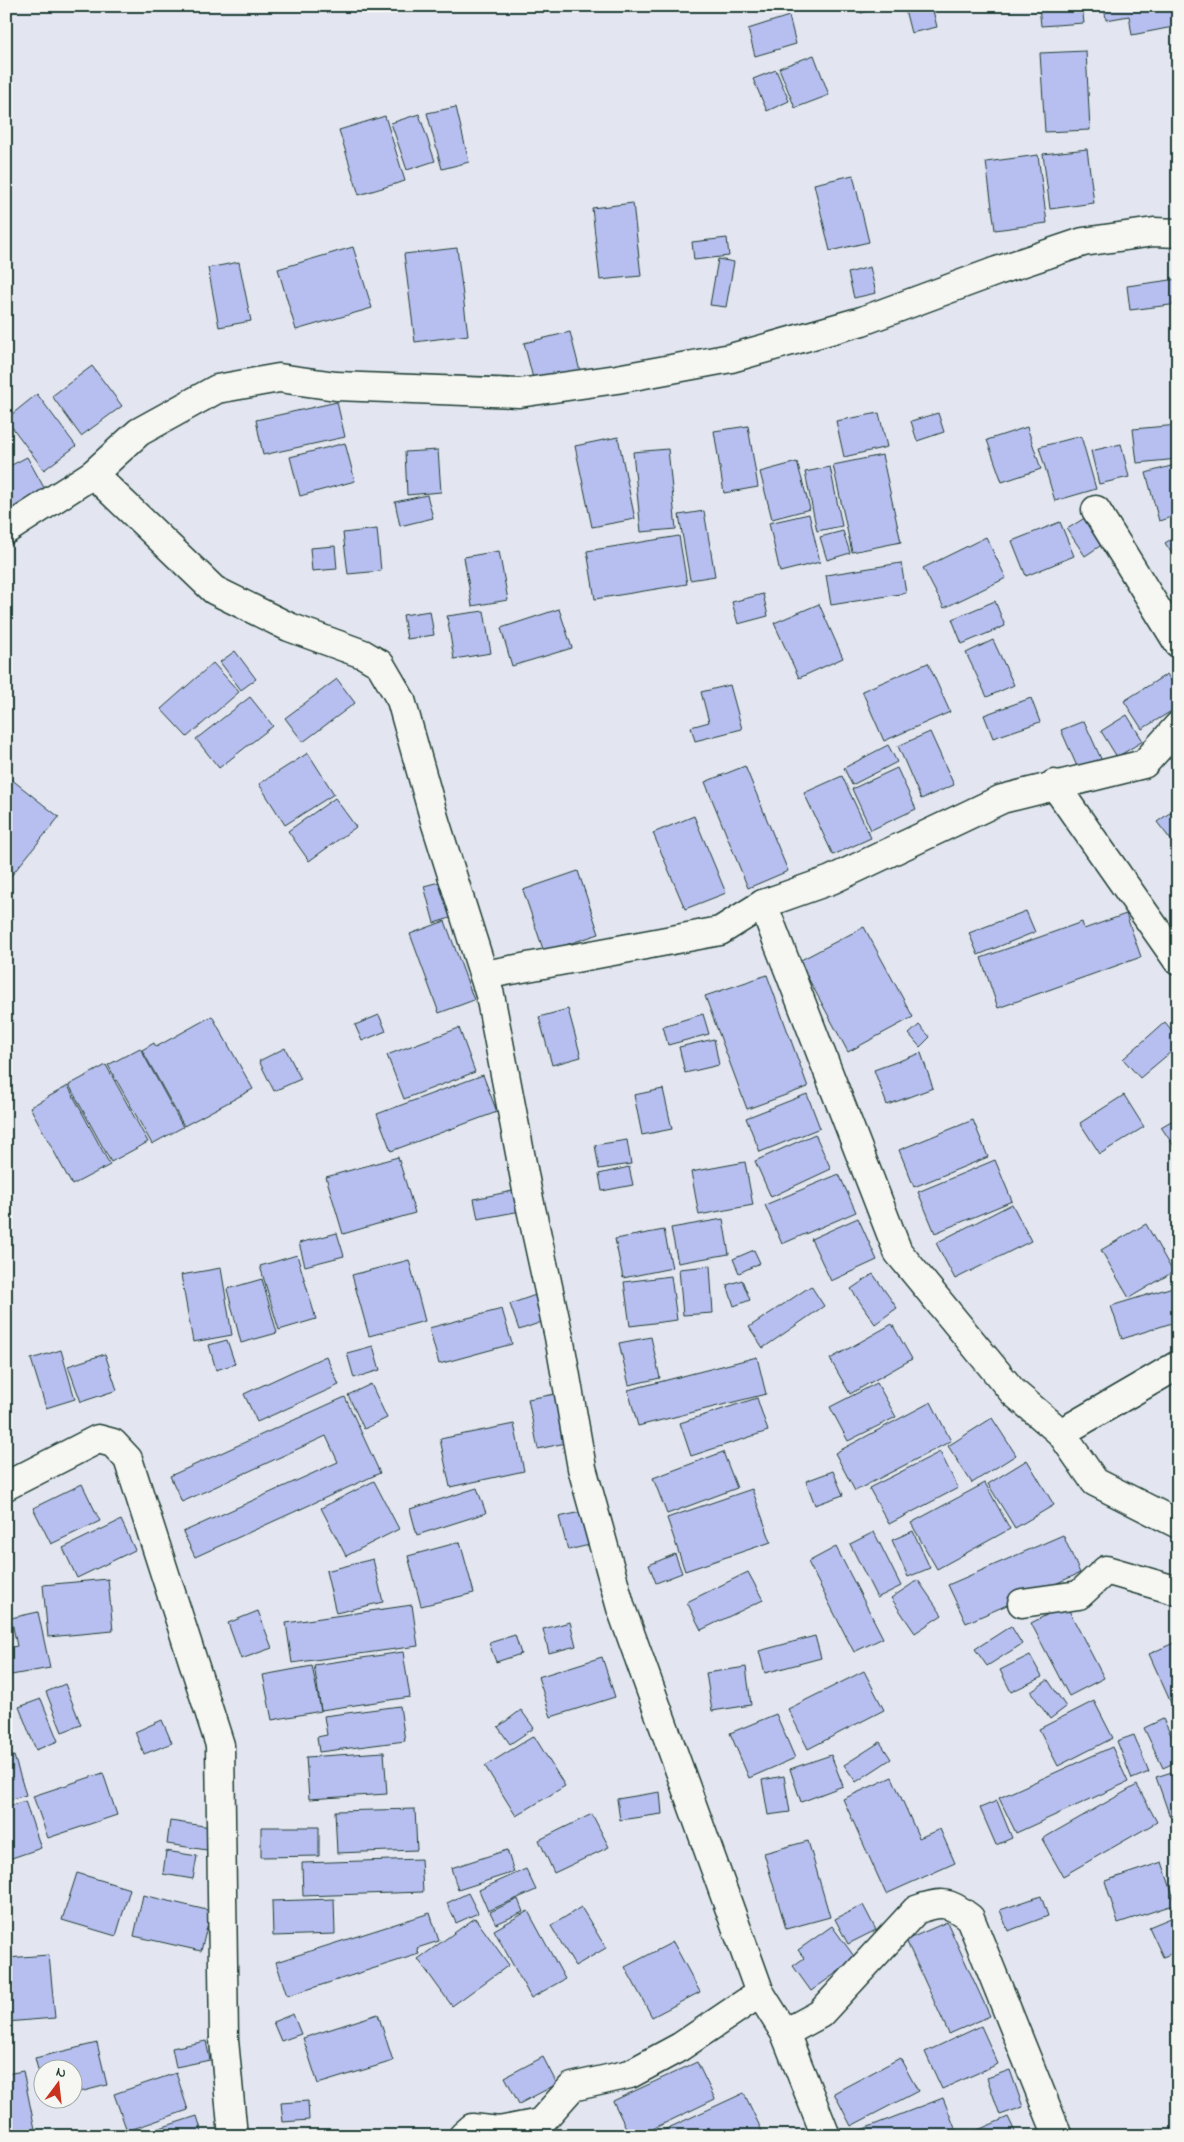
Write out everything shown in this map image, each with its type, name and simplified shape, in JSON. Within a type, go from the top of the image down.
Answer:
[{"type":"street","points":[[6,530],[93,474],[139,432],[217,389],[279,378],[336,386],[519,393],[617,379],[731,358],[862,321],[997,271],[1083,242],[1154,232],[1178,233]]},
{"type":"street","points":[[93,474],[214,590],[289,627],[363,654],[380,664],[401,700],[435,821],[487,985],[526,1190],[559,1337],[582,1468],[621,1608],[760,1992],[785,2033],[826,2136]]},
{"type":"street","points":[[1096,510],[1178,643]]},
{"type":"street","points":[[487,985],[512,970],[720,931],[763,904],[831,880],[1002,799],[1054,784],[1144,764],[1178,726]]},
{"type":"street","points":[[1054,784],[1178,961]]},
{"type":"street","points":[[763,904],[898,1252],[1013,1392],[1061,1432],[1095,1482],[1178,1524]]},
{"type":"street","points":[[1061,1432],[1178,1364]]},
{"type":"street","points":[[6,1486],[98,1439],[114,1443],[128,1459],[220,1745],[224,2040],[233,2136]]},
{"type":"street","points":[[1022,1603],[1079,1595],[1106,1570],[1178,1591]]},
{"type":"street","points":[[785,2033],[820,2014],[916,1910],[937,1903],[957,1908],[970,1918],[1058,2136]]},
{"type":"street","points":[[463,2136],[472,2128],[499,2130],[540,2123],[572,2087],[630,2074],[680,2047],[760,1992]]},
{"type":"building","points":[[859,6],[880,6],[881,7],[861,13]]},
{"type":"building","points":[[904,6],[932,6],[937,27],[911,33]]},
{"type":"building","points":[[1039,6],[1082,6],[1084,23],[1041,26]]},
{"type":"building","points":[[1104,6],[1178,6],[1178,26],[1132,35],[1129,16],[1106,20]]},
{"type":"building","points":[[789,16],[796,44],[755,56],[748,29]]},
{"type":"building","points":[[1086,51],[1090,130],[1045,132],[1040,53]]},
{"type":"building","points":[[814,55],[829,95],[795,108],[779,68]]},
{"type":"building","points":[[776,70],[789,101],[767,111],[753,79]]},
{"type":"building","points":[[456,107],[469,162],[442,169],[427,113]]},
{"type":"building","points":[[419,114],[435,161],[407,170],[391,123]]},
{"type":"building","points":[[385,116],[405,181],[359,195],[339,130]]},
{"type":"building","points":[[1087,149],[1094,203],[1050,209],[1043,154]]},
{"type":"building","points":[[1038,155],[1047,223],[995,230],[986,162]]},
{"type":"building","points":[[853,175],[869,242],[830,251],[814,184]]},
{"type":"building","points":[[633,203],[641,276],[600,280],[592,208]]},
{"type":"building","points":[[727,238],[729,256],[694,260],[692,242]]},
{"type":"building","points":[[353,247],[372,308],[296,330],[278,269]]},
{"type":"building","points":[[457,248],[468,335],[415,342],[404,254]]},
{"type":"building","points":[[718,259],[734,262],[726,307],[710,305]]},
{"type":"building","points":[[239,262],[251,321],[219,327],[208,268]]},
{"type":"building","points":[[870,267],[876,293],[854,298],[848,273]]},
{"type":"building","points":[[1178,279],[1178,304],[1130,310],[1127,286]]},
{"type":"building","points":[[570,332],[581,375],[535,386],[524,343]]},
{"type":"building","points":[[92,366],[122,406],[81,436],[52,396]]},
{"type":"building","points":[[37,394],[76,446],[44,470],[6,419]]},
{"type":"building","points":[[337,402],[345,437],[263,455],[256,420]]},
{"type":"building","points":[[879,413],[887,447],[844,457],[836,421]]},
{"type":"building","points":[[938,413],[944,432],[917,441],[911,421]]},
{"type":"building","points":[[1178,425],[1178,459],[1137,463],[1133,429]]},
{"type":"building","points":[[748,426],[758,487],[724,493],[714,431]]},
{"type":"building","points":[[1027,427],[1041,469],[1002,482],[987,440]]},
{"type":"building","points":[[1081,436],[1096,489],[1055,501],[1039,447]]},
{"type":"building","points":[[618,437],[635,519],[592,527],[575,446]]},
{"type":"building","points":[[345,443],[355,481],[300,496],[290,457]]},
{"type":"building","points":[[1121,444],[1129,477],[1099,484],[1091,451]]},
{"type":"building","points":[[668,449],[676,529],[641,532],[633,452]]},
{"type":"building","points":[[438,450],[441,492],[407,495],[405,452]]},
{"type":"building","points":[[882,455],[901,542],[852,552],[833,465]]},
{"type":"building","points":[[27,457],[47,493],[6,514],[6,468]]},
{"type":"building","points":[[797,462],[810,509],[772,519],[760,472]]},
{"type":"building","points":[[1178,464],[1178,515],[1159,521],[1146,473]]},
{"type":"building","points":[[830,467],[842,526],[817,531],[805,472]]},
{"type":"building","points":[[427,495],[433,518],[400,526],[395,502]]},
{"type":"building","points":[[704,511],[715,576],[690,580],[679,515]]},
{"type":"building","points":[[809,514],[820,562],[780,572],[769,523]]},
{"type":"building","points":[[1091,514],[1109,540],[1085,556],[1067,529]]},
{"type":"building","points":[[1060,522],[1074,556],[1026,576],[1012,541]]},
{"type":"building","points":[[377,529],[381,571],[348,574],[343,533]]},
{"type":"building","points":[[843,531],[850,553],[827,560],[820,537]]},
{"type":"building","points":[[1178,535],[1178,563],[1165,543]]},
{"type":"building","points":[[679,536],[687,584],[595,599],[587,551]]},
{"type":"building","points":[[986,537],[1006,578],[944,608],[923,568]]},
{"type":"building","points":[[335,546],[337,569],[312,571],[310,548]]},
{"type":"building","points":[[499,551],[508,600],[472,606],[464,557]]},
{"type":"building","points":[[901,563],[906,593],[831,605],[826,575]]},
{"type":"building","points":[[763,594],[768,616],[738,624],[732,602]]},
{"type":"building","points":[[995,601],[1005,626],[962,644],[952,619]]},
{"type":"building","points":[[819,604],[843,658],[799,678],[774,623]]},
{"type":"building","points":[[559,609],[572,648],[512,666],[501,628]]},
{"type":"building","points":[[430,611],[434,635],[407,639],[403,615]]},
{"type":"building","points":[[484,611],[491,653],[454,659],[447,616]]},
{"type":"building","points":[[993,640],[1014,685],[987,697],[966,653]]},
{"type":"building","points":[[235,651],[256,679],[241,690],[220,662]]},
{"type":"building","points":[[213,663],[239,692],[187,737],[161,709]]},
{"type":"building","points":[[928,663],[950,712],[884,741],[862,691]]},
{"type":"building","points":[[1167,674],[1178,691],[1178,707],[1142,729],[1124,701]]},
{"type":"building","points":[[337,679],[355,703],[303,742],[285,718]]},
{"type":"building","points":[[730,685],[742,729],[695,741],[691,727],[709,722],[701,692]]},
{"type":"building","points":[[250,697],[273,726],[219,768],[196,739]]},
{"type":"building","points":[[1031,698],[1040,722],[993,738],[984,715]]},
{"type":"building","points":[[1127,715],[1143,741],[1117,757],[1101,731]]},
{"type":"building","points":[[1084,721],[1102,761],[1079,771],[1061,730]]},
{"type":"building","points":[[930,732],[954,785],[921,799],[898,746]]},
{"type":"building","points":[[6,743],[12,747],[6,755]]},
{"type":"building","points":[[888,745],[897,762],[852,785],[844,768]]},
{"type":"building","points":[[308,753],[334,794],[285,825],[259,784]]},
{"type":"building","points":[[745,766],[788,871],[748,888],[705,782]]},
{"type":"building","points":[[897,768],[916,809],[871,830],[852,789]]},
{"type":"building","points":[[6,775],[59,817],[6,882]]},
{"type":"building","points":[[842,776],[871,838],[833,855],[804,793]]},
{"type":"building","points":[[335,798],[356,827],[309,861],[288,831]]},
{"type":"building","points":[[1178,807],[1178,849],[1157,822]]},
{"type":"building","points":[[694,816],[726,893],[685,909],[653,833]]},
{"type":"building","points":[[578,871],[599,934],[544,952],[523,890]]},
{"type":"building","points":[[447,880],[457,916],[434,923],[424,886]]},
{"type":"building","points":[[1026,911],[1035,932],[978,955],[969,933]]},
{"type":"building","points":[[1126,914],[1141,957],[998,1008],[981,958],[1082,922],[1084,929]]},
{"type":"building","points":[[445,921],[474,1000],[439,1013],[410,934]]},
{"type":"building","points":[[864,927],[913,1017],[848,1052],[799,961]]},
{"type":"building","points":[[767,975],[808,1087],[747,1109],[705,996]]},
{"type":"building","points":[[568,1009],[581,1057],[552,1065],[539,1017]]},
{"type":"building","points":[[703,1014],[709,1034],[668,1045],[663,1026]]},
{"type":"building","points":[[379,1015],[386,1031],[362,1041],[355,1025]]},
{"type":"building","points":[[212,1016],[253,1089],[184,1126],[142,1050],[154,1043],[156,1047]]},
{"type":"building","points":[[1165,1022],[1178,1038],[1178,1046],[1140,1078],[1123,1059]]},
{"type":"building","points":[[919,1025],[930,1037],[920,1047],[909,1034]]},
{"type":"building","points":[[459,1028],[475,1072],[404,1099],[387,1055]]},
{"type":"building","points":[[714,1039],[719,1065],[685,1073],[679,1047]]},
{"type":"building","points":[[140,1048],[183,1127],[152,1144],[108,1065]]},
{"type":"building","points":[[285,1048],[301,1079],[274,1091],[259,1061]]},
{"type":"building","points":[[921,1053],[933,1088],[887,1105],[874,1070]]},
{"type":"building","points":[[106,1065],[148,1142],[111,1162],[69,1085]]},
{"type":"building","points":[[483,1075],[497,1112],[391,1151],[377,1114]]},
{"type":"building","points":[[68,1086],[110,1165],[72,1185],[30,1107]]},
{"type":"building","points":[[663,1089],[672,1129],[642,1135],[634,1095]]},
{"type":"building","points":[[807,1094],[820,1128],[760,1152],[746,1118]]},
{"type":"building","points":[[1124,1095],[1144,1127],[1100,1154],[1080,1123]]},
{"type":"building","points":[[1178,1117],[1178,1152],[1161,1127]]},
{"type":"building","points":[[973,1120],[988,1157],[914,1187],[899,1150]]},
{"type":"building","points":[[815,1134],[831,1169],[771,1197],[755,1161]]},
{"type":"building","points":[[627,1140],[631,1164],[599,1169],[595,1145]]},
{"type":"building","points":[[398,1157],[415,1213],[343,1234],[326,1177]]},
{"type":"building","points":[[995,1160],[1012,1201],[935,1233],[918,1192]]},
{"type":"building","points":[[745,1162],[753,1205],[699,1215],[691,1172]]},
{"type":"building","points":[[629,1167],[633,1185],[602,1191],[599,1174]]},
{"type":"building","points":[[839,1174],[856,1212],[782,1244],[765,1205]]},
{"type":"building","points":[[522,1189],[526,1210],[478,1219],[474,1199]]},
{"type":"building","points":[[1012,1204],[1031,1241],[955,1279],[936,1243]]},
{"type":"building","points":[[858,1218],[877,1260],[831,1281],[811,1239]]},
{"type":"building","points":[[723,1219],[729,1254],[678,1263],[671,1228]]},
{"type":"building","points":[[1146,1224],[1173,1272],[1129,1298],[1101,1250]]},
{"type":"building","points":[[664,1230],[672,1268],[623,1278],[615,1239]]},
{"type":"building","points":[[337,1233],[344,1256],[305,1266],[299,1243]]},
{"type":"building","points":[[754,1250],[760,1263],[739,1273],[733,1259]]},
{"type":"building","points":[[297,1255],[316,1319],[279,1330],[260,1266]]},
{"type":"building","points":[[409,1260],[425,1321],[369,1336],[352,1275]]},
{"type":"building","points":[[710,1266],[713,1313],[683,1315],[679,1269]]},
{"type":"building","points":[[221,1268],[232,1335],[193,1342],[181,1275]]},
{"type":"building","points":[[873,1274],[897,1308],[875,1324],[851,1289]]},
{"type":"building","points":[[671,1276],[677,1320],[630,1326],[624,1282]]},
{"type":"building","points":[[262,1279],[277,1333],[241,1343],[227,1289]]},
{"type":"building","points":[[742,1280],[750,1300],[734,1306],[727,1285]]},
{"type":"building","points":[[811,1286],[824,1306],[763,1348],[749,1327]]},
{"type":"building","points":[[1176,1286],[1178,1321],[1122,1339],[1111,1306]]},
{"type":"building","points":[[544,1292],[553,1318],[519,1330],[510,1304]]},
{"type":"building","points":[[502,1309],[512,1344],[439,1364],[429,1328]]},
{"type":"building","points":[[892,1324],[912,1359],[850,1394],[830,1359]]},
{"type":"building","points":[[651,1337],[660,1378],[629,1385],[619,1343]]},
{"type":"building","points":[[227,1340],[235,1364],[216,1370],[209,1345]]},
{"type":"building","points":[[373,1346],[380,1370],[354,1378],[347,1353]]},
{"type":"building","points":[[61,1350],[75,1399],[46,1408],[31,1359]]},
{"type":"building","points":[[105,1354],[117,1390],[81,1402],[68,1366]]},
{"type":"building","points":[[326,1356],[339,1385],[257,1422],[244,1394]]},
{"type":"building","points":[[757,1357],[766,1394],[638,1426],[628,1390]]},
{"type":"building","points":[[877,1383],[896,1417],[848,1441],[830,1407]]},
{"type":"building","points":[[371,1384],[387,1418],[364,1429],[348,1395]]},
{"type":"building","points":[[561,1393],[570,1442],[538,1449],[528,1399]]},
{"type":"building","points":[[345,1397],[380,1473],[195,1557],[183,1532],[338,1462],[326,1436],[182,1502],[170,1476]]},
{"type":"building","points":[[757,1398],[768,1431],[691,1456],[680,1423]]},
{"type":"building","points":[[931,1402],[951,1441],[855,1491],[835,1453]]},
{"type":"building","points":[[992,1418],[1016,1455],[972,1483],[948,1446]]},
{"type":"building","points":[[514,1424],[524,1471],[450,1487],[440,1439]]},
{"type":"building","points":[[723,1452],[737,1488],[667,1514],[653,1478]]},
{"type":"building","points":[[940,1452],[958,1488],[889,1524],[869,1488]]},
{"type":"building","points":[[1027,1460],[1054,1505],[1015,1528],[988,1484]]},
{"type":"building","points":[[833,1471],[843,1495],[815,1505],[806,1481]]},
{"type":"building","points":[[374,1481],[399,1529],[346,1556],[321,1508]]},
{"type":"building","points":[[985,1483],[1010,1529],[937,1569],[911,1523]]},
{"type":"building","points":[[82,1484],[100,1521],[51,1544],[33,1508]]},
{"type":"building","points":[[477,1488],[486,1513],[417,1535],[410,1509]]},
{"type":"building","points":[[752,1489],[771,1542],[685,1571],[667,1518]]},
{"type":"building","points":[[585,1511],[594,1544],[568,1550],[559,1517]]},
{"type":"building","points":[[121,1520],[135,1550],[77,1578],[63,1548]]},
{"type":"building","points":[[913,1531],[930,1568],[908,1577],[892,1540]]},
{"type":"building","points":[[874,1532],[901,1586],[877,1598],[850,1544]]},
{"type":"building","points":[[1063,1535],[1080,1573],[966,1623],[948,1585]]},
{"type":"building","points":[[460,1542],[474,1593],[421,1606],[408,1556]]},
{"type":"building","points":[[836,1547],[883,1638],[854,1652],[808,1562]]},
{"type":"building","points":[[675,1554],[682,1573],[656,1583],[649,1565]]},
{"type":"building","points":[[373,1559],[383,1602],[336,1613],[326,1571]]},
{"type":"building","points":[[748,1572],[763,1600],[701,1630],[687,1602]]},
{"type":"building","points":[[108,1579],[113,1631],[48,1637],[43,1585]]},
{"type":"building","points":[[918,1580],[942,1615],[915,1633],[891,1598]]},
{"type":"building","points":[[412,1605],[418,1646],[292,1663],[286,1623]]},
{"type":"building","points":[[1066,1605],[1104,1678],[1069,1696],[1031,1623]]},
{"type":"building","points":[[258,1611],[272,1648],[241,1659],[228,1623]]},
{"type":"building","points":[[38,1612],[50,1668],[6,1676],[6,1648],[17,1646],[11,1618]]},
{"type":"building","points":[[570,1622],[576,1646],[549,1653],[543,1629]]},
{"type":"building","points":[[1011,1626],[1022,1644],[987,1666],[975,1649]]},
{"type":"building","points":[[515,1635],[521,1654],[496,1662],[489,1643]]},
{"type":"building","points":[[815,1636],[821,1658],[765,1673],[759,1651]]},
{"type":"building","points":[[1178,1641],[1178,1700],[1171,1703],[1149,1654]]},
{"type":"building","points":[[403,1652],[410,1697],[321,1710],[314,1665]]},
{"type":"building","points":[[1030,1655],[1042,1677],[1011,1692],[1000,1670]]},
{"type":"building","points":[[602,1657],[615,1697],[551,1717],[538,1677]]},
{"type":"building","points":[[312,1666],[321,1711],[272,1720],[263,1675]]},
{"type":"building","points":[[746,1667],[751,1705],[712,1711],[706,1673]]},
{"type":"building","points":[[864,1671],[884,1710],[808,1749],[788,1709]]},
{"type":"building","points":[[1048,1680],[1066,1707],[1050,1719],[1031,1692]]},
{"type":"building","points":[[65,1684],[81,1725],[62,1732],[46,1692]]},
{"type":"building","points":[[41,1699],[58,1741],[36,1750],[19,1707]]},
{"type":"building","points":[[1094,1701],[1113,1738],[1058,1766],[1039,1729]]},
{"type":"building","points":[[400,1706],[405,1741],[319,1752],[317,1737],[327,1735],[324,1716]]},
{"type":"building","points":[[521,1710],[534,1728],[510,1744],[498,1727]]},
{"type":"building","points":[[776,1714],[795,1758],[749,1778],[730,1733]]},
{"type":"building","points":[[1163,1719],[1178,1749],[1178,1761],[1163,1768],[1144,1728]]},
{"type":"building","points":[[162,1720],[172,1743],[144,1754],[135,1732]]},
{"type":"building","points":[[1134,1735],[1149,1772],[1132,1779],[1117,1741]]},
{"type":"building","points":[[534,1736],[565,1786],[516,1816],[485,1766]]},
{"type":"building","points":[[880,1742],[891,1759],[856,1782],[844,1765]]},
{"type":"building","points":[[1112,1747],[1128,1782],[1016,1833],[999,1798]]},
{"type":"building","points":[[384,1752],[387,1794],[309,1799],[306,1757]]},
{"type":"building","points":[[831,1755],[843,1786],[801,1802],[790,1769]]},
{"type":"building","points":[[14,1756],[26,1795],[6,1801],[6,1758]]},
{"type":"building","points":[[1178,1770],[1178,1815],[1170,1817],[1156,1777]]},
{"type":"building","points":[[103,1773],[117,1815],[48,1838],[33,1796]]},
{"type":"building","points":[[784,1776],[790,1812],[768,1815],[762,1780]]},
{"type":"building","points":[[892,1777],[919,1838],[940,1829],[955,1863],[886,1894],[843,1799]]},
{"type":"building","points":[[1137,1785],[1157,1822],[1063,1876],[1042,1839]]},
{"type":"building","points":[[660,1792],[662,1814],[620,1820],[617,1799]]},
{"type":"building","points":[[25,1801],[41,1848],[6,1860],[6,1807]]},
{"type":"building","points":[[997,1801],[1012,1838],[996,1845],[980,1808]]},
{"type":"building","points":[[415,1809],[417,1850],[337,1853],[335,1811]]},
{"type":"building","points":[[592,1814],[609,1847],[554,1873],[539,1840]]},
{"type":"building","points":[[170,1821],[211,1827],[207,1850],[167,1844]]},
{"type":"building","points":[[261,1827],[319,1827],[319,1856],[261,1857]]},
{"type":"building","points":[[1178,1829],[1178,1843],[1173,1831]]},
{"type":"building","points":[[808,1841],[830,1917],[786,1929],[764,1853]]},
{"type":"building","points":[[507,1850],[514,1872],[458,1890],[451,1868]]},
{"type":"building","points":[[166,1851],[197,1856],[193,1879],[163,1874]]},
{"type":"building","points":[[421,1859],[423,1892],[303,1896],[302,1863]]},
{"type":"building","points":[[1162,1862],[1176,1904],[1118,1923],[1105,1881]]},
{"type":"building","points":[[526,1869],[536,1890],[488,1911],[479,1890]]},
{"type":"building","points":[[77,1873],[130,1889],[116,1936],[62,1920]]},
{"type":"building","points":[[468,1893],[478,1913],[456,1923],[447,1903]]},
{"type":"building","points":[[143,1895],[211,1911],[201,1951],[134,1936]]},
{"type":"building","points":[[1041,1896],[1048,1916],[1008,1931],[1000,1910]]},
{"type":"building","points":[[334,1899],[335,1934],[273,1936],[272,1901]]},
{"type":"building","points":[[518,1899],[523,1912],[496,1924],[490,1912]]},
{"type":"building","points":[[863,1905],[876,1930],[848,1944],[835,1919]]},
{"type":"building","points":[[581,1907],[606,1948],[575,1966],[551,1926]]},
{"type":"building","points":[[528,1911],[565,1979],[531,1998],[494,1930]]},
{"type":"building","points":[[430,1913],[439,1941],[417,1948],[419,1954],[287,1996],[276,1962]]},
{"type":"building","points":[[1178,1915],[1178,1951],[1163,1957],[1149,1927]]},
{"type":"building","points":[[475,1918],[509,1965],[452,2006],[418,1959]]},
{"type":"building","points":[[947,1922],[990,2016],[949,2034],[906,1940]]},
{"type":"building","points":[[832,1926],[856,1959],[811,1991],[793,1966],[804,1958],[798,1950]]},
{"type":"building","points":[[673,1942],[700,1992],[652,2017],[625,1967]]},
{"type":"building","points":[[49,1955],[55,2018],[6,2022],[6,1958]]},
{"type":"building","points":[[293,2014],[301,2034],[281,2041],[273,2022]]},
{"type":"building","points":[[378,2014],[393,2061],[318,2084],[303,2038]]},
{"type":"building","points":[[981,2026],[998,2064],[942,2089],[925,2052]]},
{"type":"building","points":[[206,2041],[210,2060],[176,2067],[172,2048]]},
{"type":"building","points":[[97,2043],[107,2085],[82,2091],[82,2060],[36,2060],[35,2058]]},
{"type":"building","points":[[543,2057],[557,2084],[519,2104],[505,2077]]},
{"type":"building","points":[[900,2058],[918,2091],[851,2126],[834,2093]]},
{"type":"building","points":[[697,2062],[715,2099],[638,2136],[630,2136],[613,2101]]},
{"type":"building","points":[[1010,2070],[1023,2107],[1000,2115],[987,2078]]},
{"type":"building","points":[[23,2071],[36,2134],[6,2136],[6,2074]]},
{"type":"building","points":[[176,2073],[188,2110],[127,2131],[114,2094]]},
{"type":"building","points":[[744,2093],[762,2131],[751,2136],[651,2136]]},
{"type":"building","points":[[943,2098],[958,2136],[854,2136],[853,2133]]},
{"type":"building","points":[[308,2101],[309,2120],[283,2122],[281,2103]]},
{"type":"building","points":[[197,2116],[203,2136],[135,2136]]},
{"type":"building","points":[[1008,2117],[1017,2136],[964,2136]]}]
